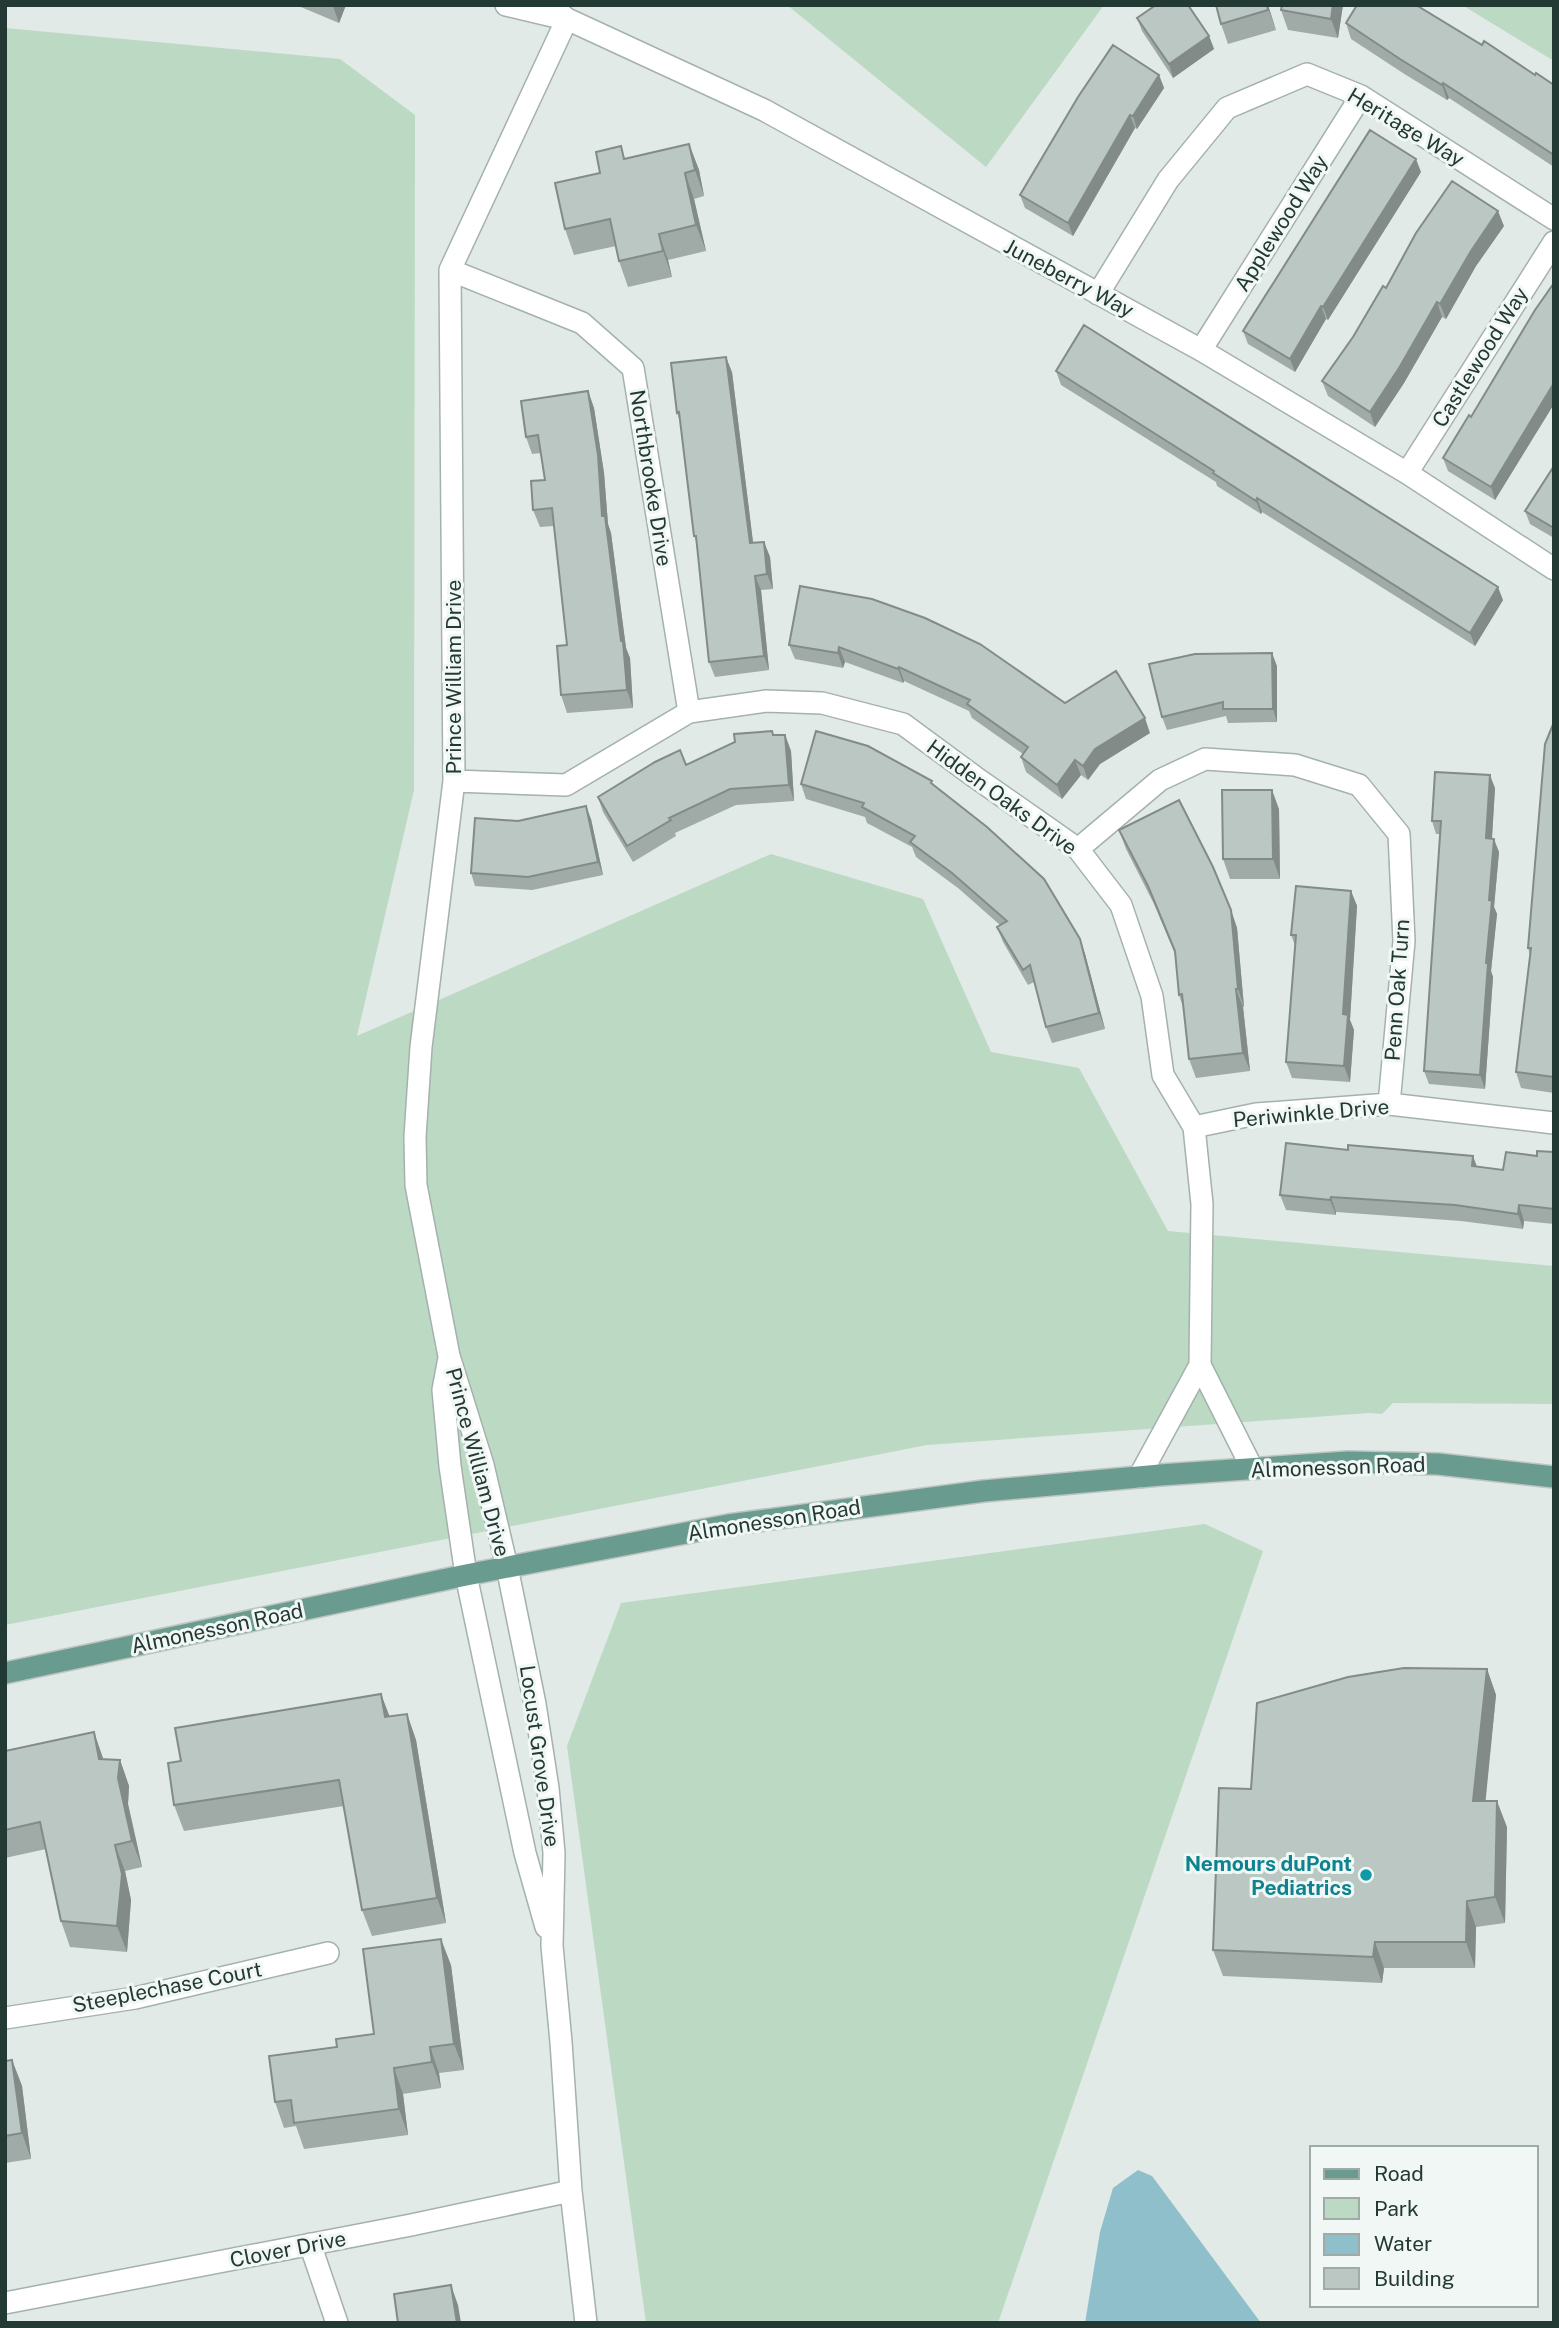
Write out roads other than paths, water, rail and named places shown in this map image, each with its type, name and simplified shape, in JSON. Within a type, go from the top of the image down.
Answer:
[{"type":"main road","name":"Almonesson Road","points":[[5,1673],[466,1575],[728,1525],[984,1490],[1348,1462],[1438,1464],[1554,1478]]},
{"type":"street","name":"Juneberry Way","points":[[506,5],[567,19],[764,110],[1201,350],[1407,473],[1554,569]]},
{"type":"street","name":"Juneberry Way","points":[[549,5],[567,19]]},
{"type":"street","name":"Prince William Drive","points":[[507,1567],[483,1465],[449,1356],[416,1185],[415,1136],[421,1048],[454,781],[450,270],[567,19]]},
{"type":"street","name":"Heritage Way","points":[[1098,294],[1168,180],[1227,108],[1307,74],[1362,96],[1554,219]]},
{"type":"street","name":"Applewood Way","points":[[1201,350],[1362,96]]},
{"type":"street","name":"Castlewood Way","points":[[1407,473],[1554,242]]},
{"type":"street","name":"Northbrooke Drive","points":[[450,270],[582,323],[633,368],[689,712]]},
{"type":"street","name":"Hidden Oaks Drive","points":[[454,781],[566,785],[689,712],[766,701],[822,703],[904,724],[1078,849],[1121,905],[1152,996],[1163,1075],[1194,1128],[1202,1204],[1200,1365],[1252,1468]]},
{"type":"street","name":"Penn Oak Turn","points":[[1078,849],[1160,780],[1205,758],[1295,765],[1359,785],[1399,834],[1404,941],[1389,1104]]},
{"type":"street","name":"Periwinkle Drive","points":[[1194,1128],[1256,1114],[1389,1104],[1554,1123]]},
{"type":"street","name":"Prince William Drive","points":[[449,1356],[443,1390],[450,1466],[466,1575]]},
{"type":"street","name":"Hidden Oaks Drive","points":[[1139,1477],[1200,1365]]},
{"type":"street","name":"Locust Grove Drive","points":[[507,1567],[535,1704],[548,1788],[554,1853],[552,1946],[570,2191],[586,2323]]},
{"type":"street","name":"Locust Grove Drive","points":[[466,1575],[525,1853],[552,1946]]},
{"type":"street","name":"Steeplechase Court","points":[[5,2018],[135,1998],[328,1953]]},
{"type":"street","name":"Clover Drive","points":[[5,2303],[570,2191]]},
{"type":"street","points":[[310,2244],[337,2323]]},
{"type":"water","points":[[1138,2170],[1152,2176],[1261,2323],[1085,2323],[1100,2232],[1113,2188]]},
{"type":"place","name":"Nemours duPont Pediatrics","points":[[1366,1875]]}]
